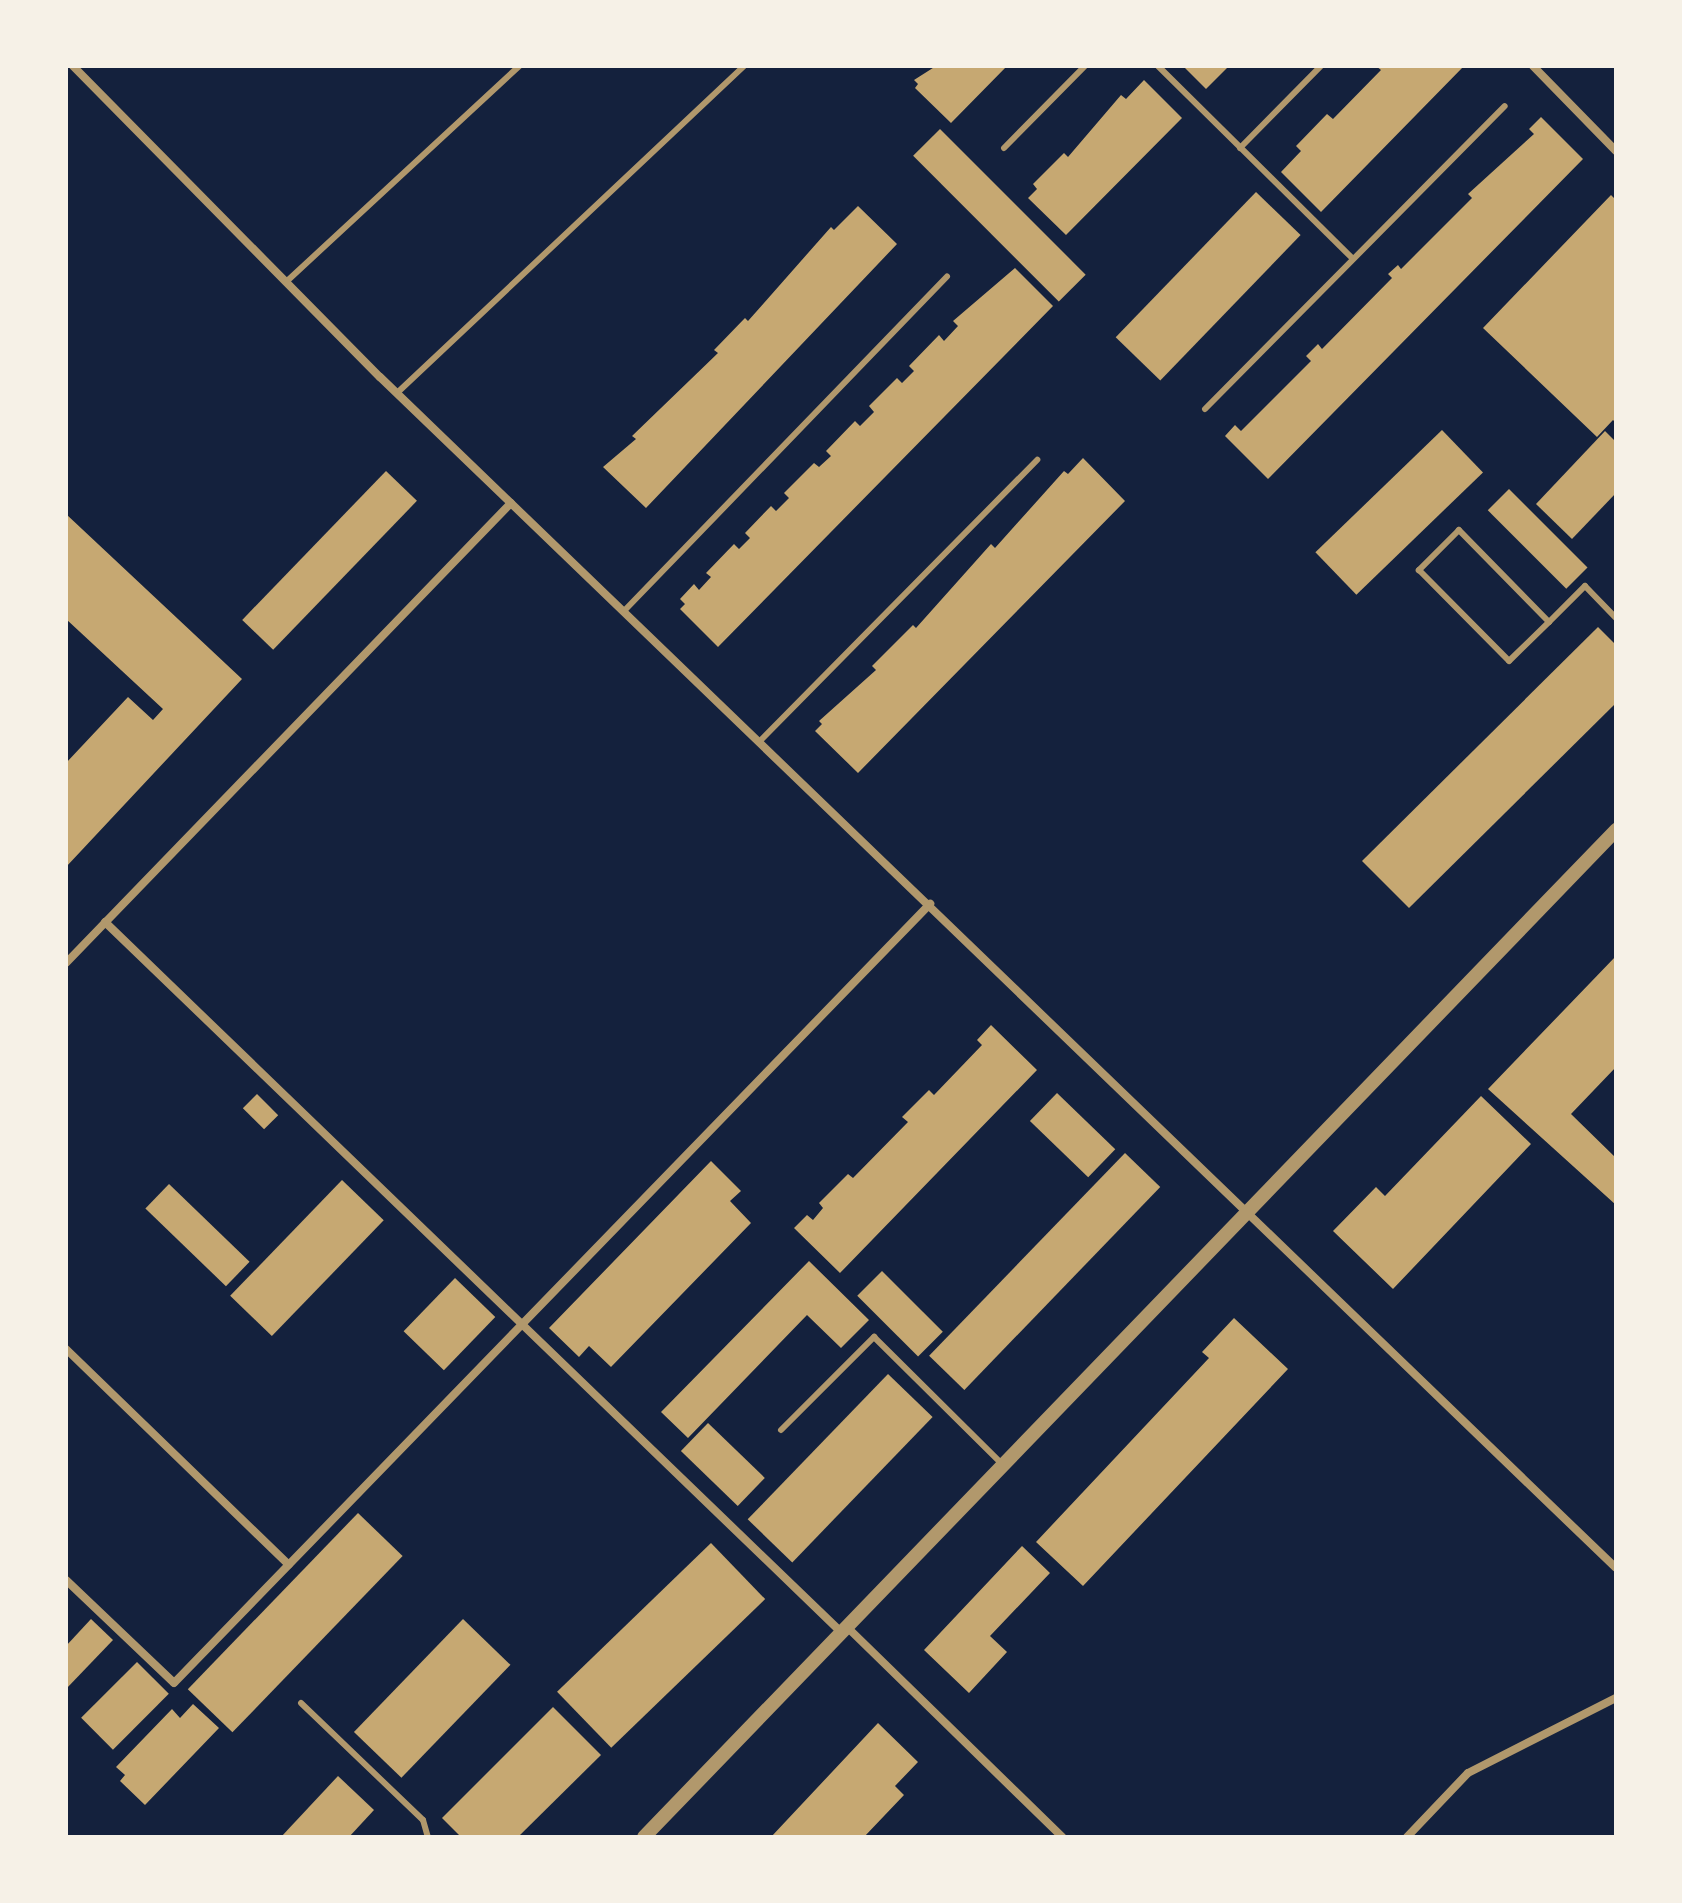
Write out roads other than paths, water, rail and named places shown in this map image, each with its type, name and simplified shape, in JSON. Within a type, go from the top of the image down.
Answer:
[{"type":"street","points":[[73,66],[397,393],[1250,1210],[1616,1568]]},
{"type":"street","points":[[1533,66],[1616,151]]},
{"type":"street","points":[[66,963],[511,503]]},
{"type":"street","points":[[644,1837],[1616,830]]},
{"type":"street","points":[[66,1580],[174,1683],[930,904]]},
{"type":"street","points":[[105,922],[1062,1837]]},
{"type":"street","points":[[66,1349],[289,1565]]},
{"type":"street","points":[[1407,1837],[1468,1773],[1616,1698]]},
{"type":"lane","points":[[286,282],[519,66]]},
{"type":"lane","points":[[397,393],[744,66]]},
{"type":"lane","points":[[1004,148],[1085,66]]},
{"type":"lane","points":[[1158,66],[1353,259]]},
{"type":"lane","points":[[1240,148],[1321,66]]},
{"type":"lane","points":[[1205,409],[1505,106]]},
{"type":"lane","points":[[624,611],[947,277]]},
{"type":"lane","points":[[760,741],[1037,460]]},
{"type":"lane","points":[[1549,622],[1459,530],[1419,570],[1509,661],[1549,622],[1585,586],[1616,618]]},
{"type":"lane","points":[[781,1430],[874,1337],[1003,1465]]},
{"type":"lane","points":[[301,1703],[423,1820],[428,1837]]}]
